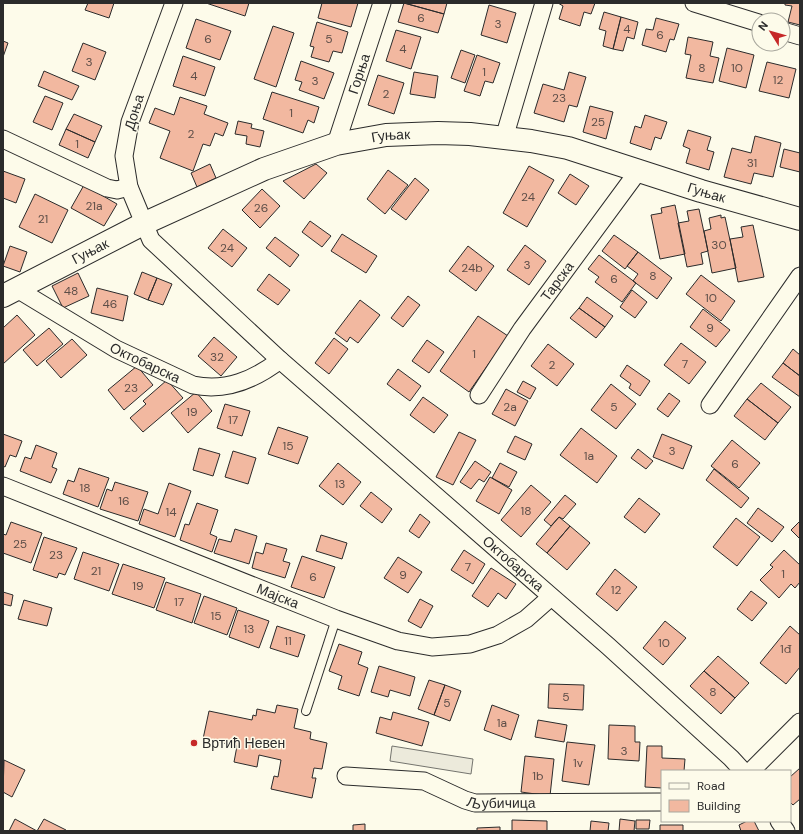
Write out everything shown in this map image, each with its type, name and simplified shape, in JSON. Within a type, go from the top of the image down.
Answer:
[{"type":"street","name":"Доња","points":[[143,224],[129,187],[124,156],[130,122],[174,3]]},
{"type":"street","name":"Горња","points":[[336,144],[382,3]]},
{"type":"street","points":[[504,138],[544,3]]},
{"type":"street","points":[[694,3],[751,21]]},
{"type":"street","name":"Гуњак","points":[[10,292],[143,224],[264,169],[336,144],[386,135],[438,133],[470,134],[568,148],[701,191],[800,219]]},
{"type":"street","points":[[3,139],[107,188],[117,190],[129,187]]},
{"type":"street","name":"Тарска","points":[[479,395],[522,329],[639,170]]},
{"type":"street","name":"Октобарска","points":[[143,224],[148,235],[156,245],[280,360],[614,652],[731,758],[742,770]]},
{"type":"street","points":[[710,405],[800,276]]},
{"type":"street","name":"Октобарска","points":[[10,292],[116,349],[193,385],[205,388],[221,388],[245,382],[263,373],[280,360]]},
{"type":"street","name":"Мајска","points":[[3,486],[336,619],[398,642],[432,647],[470,644],[498,635],[526,620],[551,597]]},
{"type":"street","points":[[752,770],[800,722]]},
{"type":"street","name":"Љубичица","points":[[346,776],[424,781],[465,800],[475,803],[661,802]]},
{"type":"street","points":[[780,822],[786,831]]},
{"type":"lane","points":[[306,711],[336,619]]},
{"type":"shaded area","points":[[392,746],[473,759],[471,774],[390,761]]},
{"type":"building","points":[[88,3],[114,3],[109,18],[85,10]]},
{"type":"building","points":[[206,3],[249,3],[245,16]]},
{"type":"building","points":[[322,3],[358,3],[351,27],[318,18]]},
{"type":"building","points":[[404,3],[447,3],[444,14]]},
{"type":"building","points":[[404,3],[444,14],[438,33],[398,22]]},
{"type":"building","points":[[558,3],[595,3],[591,14],[584,12],[580,26],[559,19],[563,6]]},
{"type":"building","points":[[785,3],[800,3],[800,25],[791,23],[792,6],[785,5]]},
{"type":"building","points":[[489,5],[516,13],[507,43],[481,35]]},
{"type":"building","points":[[604,12],[621,17],[613,49],[603,46],[606,31],[599,29]]},
{"type":"building","points":[[621,17],[638,22],[634,39],[627,37],[623,51],[613,49]]},
{"type":"building","points":[[656,18],[679,24],[674,40],[670,39],[666,52],[642,45],[646,29],[653,30]]},
{"type":"building","points":[[196,19],[231,31],[220,60],[186,48]]},
{"type":"building","points":[[317,22],[348,32],[342,53],[333,51],[329,62],[311,57],[314,47],[310,46]]},
{"type":"building","points":[[273,26],[294,33],[276,87],[254,79]]},
{"type":"building","points":[[396,30],[421,37],[411,69],[386,61]]},
{"type":"building","points":[[688,37],[713,42],[710,56],[719,58],[713,83],[686,78],[691,55],[685,54]]},
{"type":"building","points":[[3,41],[8,43],[3,57]]},
{"type":"building","points":[[83,43],[106,52],[95,80],[72,71]]},
{"type":"building","points":[[727,48],[754,55],[746,88],[719,81]]},
{"type":"building","points":[[461,50],[475,55],[465,83],[451,78]]},
{"type":"building","points":[[477,55],[500,63],[493,83],[485,81],[480,96],[464,91]]},
{"type":"building","points":[[183,56],[215,67],[205,96],[173,86]]},
{"type":"building","points":[[301,61],[334,73],[324,99],[299,90],[302,82],[295,80]]},
{"type":"building","points":[[767,62],[796,69],[789,98],[759,91]]},
{"type":"building","points":[[44,71],[79,86],[72,100],[38,86]]},
{"type":"building","points":[[414,72],[438,76],[435,98],[410,94]]},
{"type":"building","points":[[569,72],[586,77],[577,107],[569,105],[564,122],[534,113],[543,84],[564,90]]},
{"type":"building","points":[[378,75],[404,83],[394,114],[368,105]]},
{"type":"building","points":[[272,92],[319,107],[314,123],[308,120],[303,133],[263,119]]},
{"type":"building","points":[[45,96],[63,103],[52,130],[33,122]]},
{"type":"building","points":[[180,97],[207,106],[204,114],[228,123],[223,136],[215,133],[210,146],[203,144],[193,171],[160,158],[170,131],[149,123],[155,108],[174,115]]},
{"type":"building","points":[[590,106],[613,112],[606,139],[583,132]]},
{"type":"building","points":[[74,114],[102,126],[95,142],[66,129]]},
{"type":"building","points":[[645,115],[667,122],[661,139],[655,137],[651,150],[630,143],[635,126],[641,128]]},
{"type":"building","points":[[238,121],[252,124],[251,128],[264,131],[260,147],[246,144],[247,136],[235,134]]},
{"type":"building","points":[[66,129],[95,142],[88,158],[59,145]]},
{"type":"building","points":[[688,130],[711,137],[707,150],[714,152],[709,170],[686,163],[690,149],[683,146]]},
{"type":"building","points":[[755,136],[781,143],[773,177],[754,173],[751,184],[724,177],[732,148],[751,153]]},
{"type":"building","points":[[784,149],[800,153],[800,172],[780,167]]},
{"type":"building","points":[[210,164],[216,178],[197,187],[191,173]]},
{"type":"building","points":[[316,164],[327,173],[304,199],[283,181]]},
{"type":"building","points":[[529,166],[554,180],[527,227],[503,213]]},
{"type":"building","points":[[388,170],[408,185],[385,214],[367,199]]},
{"type":"building","points":[[3,171],[25,179],[16,203],[3,198]]},
{"type":"building","points":[[570,174],[589,186],[576,205],[558,193]]},
{"type":"building","points":[[415,178],[429,190],[406,220],[391,209]]},
{"type":"building","points":[[84,185],[117,204],[104,226],[71,208]]},
{"type":"building","points":[[262,189],[280,206],[260,228],[242,210]]},
{"type":"building","points":[[35,194],[68,210],[52,243],[19,227]]},
{"type":"building","points":[[675,205],[685,254],[660,259],[651,215],[662,213],[661,208]]},
{"type":"building","points":[[699,209],[708,251],[701,253],[703,264],[687,267],[678,223],[689,221],[687,211]]},
{"type":"building","points":[[721,215],[721,218],[725,217],[736,268],[712,273],[704,231],[711,229],[709,218]]},
{"type":"building","points":[[310,221],[331,236],[322,247],[302,232]]},
{"type":"building","points":[[753,225],[764,277],[738,282],[730,239],[743,237],[741,227]]},
{"type":"building","points":[[223,229],[247,248],[232,267],[208,248]]},
{"type":"building","points":[[342,234],[377,256],[366,273],[331,251]]},
{"type":"building","points":[[614,235],[638,252],[625,269],[602,251]]},
{"type":"building","points":[[275,237],[299,255],[290,267],[266,248]]},
{"type":"building","points":[[525,245],[546,261],[529,285],[507,270]]},
{"type":"building","points":[[10,246],[27,252],[20,272],[3,266]]},
{"type":"building","points":[[468,246],[494,266],[476,291],[449,271]]},
{"type":"building","points":[[638,252],[672,278],[657,299],[633,281],[638,274],[627,266]]},
{"type":"building","points":[[599,255],[636,283],[622,302],[595,282],[599,277],[588,269]]},
{"type":"building","points":[[142,272],[157,278],[148,300],[134,294]]},
{"type":"building","points":[[78,273],[89,296],[63,308],[52,286]]},
{"type":"building","points":[[269,274],[290,290],[278,305],[257,290]]},
{"type":"building","points":[[701,275],[735,301],[721,321],[686,294]]},
{"type":"building","points":[[157,278],[172,284],[163,305],[148,300]]},
{"type":"building","points":[[97,288],[128,296],[123,321],[91,313]]},
{"type":"building","points":[[632,290],[647,302],[635,318],[620,307]]},
{"type":"building","points":[[408,296],[420,305],[403,327],[391,318]]},
{"type":"building","points":[[587,297],[613,316],[605,327],[579,308]]},
{"type":"building","points":[[360,300],[380,315],[358,343],[350,337],[347,342],[335,333]]},
{"type":"building","points":[[579,308],[605,327],[596,338],[570,318]]},
{"type":"building","points":[[703,309],[730,330],[716,347],[690,327]]},
{"type":"building","points":[[17,315],[35,335],[3,364],[3,328]]},
{"type":"building","points":[[478,316],[508,336],[469,392],[440,371]]},
{"type":"building","points":[[49,328],[63,344],[37,366],[23,350]]},
{"type":"building","points":[[214,337],[237,357],[221,376],[198,356]]},
{"type":"building","points":[[334,338],[348,349],[329,374],[315,363]]},
{"type":"building","points":[[72,339],[87,355],[61,378],[46,361]]},
{"type":"building","points":[[427,340],[444,352],[429,373],[412,361]]},
{"type":"building","points":[[681,343],[706,362],[689,384],[664,365]]},
{"type":"building","points":[[548,344],[574,364],[557,386],[531,366]]},
{"type":"building","points":[[793,349],[800,355],[800,376],[783,363]]},
{"type":"building","points":[[783,363],[800,376],[800,397],[772,377]]},
{"type":"building","points":[[627,365],[650,381],[640,396],[629,388],[631,384],[620,376]]},
{"type":"building","points":[[137,366],[153,385],[124,410],[108,390]]},
{"type":"building","points":[[398,369],[421,386],[410,401],[387,384]]},
{"type":"building","points":[[167,380],[183,398],[143,432],[130,418],[146,404],[143,401]]},
{"type":"building","points":[[523,381],[536,388],[530,399],[517,392]]},
{"type":"building","points":[[761,383],[791,407],[778,423],[747,399]]},
{"type":"building","points":[[611,384],[636,404],[616,429],[591,410]]},
{"type":"building","points":[[506,389],[528,401],[515,426],[492,414]]},
{"type":"building","points":[[196,392],[212,411],[188,433],[171,413]]},
{"type":"building","points":[[669,393],[680,401],[668,417],[657,409]]},
{"type":"building","points":[[423,397],[448,415],[434,433],[410,415]]},
{"type":"building","points":[[747,399],[778,423],[765,440],[734,416]]},
{"type":"building","points":[[225,404],[250,411],[242,436],[217,428]]},
{"type":"building","points":[[278,427],[308,437],[298,464],[268,454]]},
{"type":"building","points":[[581,428],[617,456],[597,483],[560,455]]},
{"type":"building","points":[[459,432],[476,440],[453,485],[436,477]]},
{"type":"building","points":[[3,434],[22,441],[16,457],[10,455],[5,467],[3,466]]},
{"type":"building","points":[[662,434],[692,446],[683,469],[653,457]]},
{"type":"building","points":[[515,436],[532,444],[525,460],[507,452]]},
{"type":"building","points":[[732,440],[760,463],[739,488],[711,466]]},
{"type":"building","points":[[36,445],[57,453],[52,467],[57,469],[51,483],[20,471],[25,457],[31,459]]},
{"type":"building","points":[[199,448],[220,454],[213,476],[193,470]]},
{"type":"building","points":[[638,449],[653,461],[646,469],[631,458]]},
{"type":"building","points":[[233,451],[256,458],[248,484],[225,477]]},
{"type":"building","points":[[475,461],[491,472],[484,482],[479,479],[471,489],[460,482]]},
{"type":"building","points":[[338,463],[361,482],[343,505],[319,486]]},
{"type":"building","points":[[500,463],[517,472],[509,487],[492,478]]},
{"type":"building","points":[[79,468],[109,478],[98,507],[63,494],[68,480],[74,482]]},
{"type":"building","points":[[714,469],[749,498],[741,508],[706,480]]},
{"type":"building","points":[[490,477],[512,490],[499,514],[476,501]]},
{"type":"building","points":[[115,482],[148,492],[138,521],[100,509],[107,489],[112,491]]},
{"type":"building","points":[[169,483],[191,491],[175,537],[139,524],[144,509],[158,514]]},
{"type":"building","points":[[531,485],[551,502],[521,537],[501,520]]},
{"type":"building","points":[[371,492],[392,509],[382,523],[360,506]]},
{"type":"building","points":[[565,495],[576,504],[563,519],[559,517],[551,526],[544,520]]},
{"type":"building","points":[[639,498],[660,514],[645,533],[624,517]]},
{"type":"building","points":[[197,503],[218,510],[210,534],[217,537],[212,552],[180,540],[185,524],[189,525]]},
{"type":"building","points":[[758,508],[784,527],[772,542],[747,523]]},
{"type":"building","points":[[420,514],[430,522],[419,538],[409,531]]},
{"type":"building","points":[[559,517],[570,526],[547,553],[536,544]]},
{"type":"building","points":[[736,518],[760,537],[737,566],[713,547]]},
{"type":"building","points":[[800,521],[800,539],[791,530]]},
{"type":"building","points":[[11,522],[42,533],[31,563],[3,553],[3,534],[6,535]]},
{"type":"building","points":[[570,526],[590,543],[567,570],[547,553]]},
{"type":"building","points":[[235,529],[257,536],[249,564],[214,553],[219,539],[231,542]]},
{"type":"building","points":[[321,535],[347,543],[342,559],[316,551]]},
{"type":"building","points":[[44,537],[77,548],[65,575],[59,573],[57,578],[33,570]]},
{"type":"building","points":[[266,543],[287,549],[283,561],[290,563],[285,578],[252,568],[256,552],[263,554]]},
{"type":"building","points":[[464,550],[485,564],[473,584],[451,570]]},
{"type":"building","points":[[784,550],[800,565],[800,582],[795,588],[791,584],[779,598],[760,580],[773,567],[770,565]]},
{"type":"building","points":[[83,552],[119,564],[109,591],[74,579]]},
{"type":"building","points":[[302,556],[335,567],[324,598],[291,587]]},
{"type":"building","points":[[398,557],[422,572],[408,593],[384,578]]},
{"type":"building","points":[[123,564],[165,578],[154,608],[112,594]]},
{"type":"building","points":[[491,568],[516,584],[506,599],[498,593],[488,607],[472,596]]},
{"type":"building","points":[[615,569],[637,587],[617,611],[596,594]]},
{"type":"building","points":[[166,582],[201,594],[192,623],[156,610]]},
{"type":"building","points":[[751,591],[767,603],[752,621],[737,609]]},
{"type":"building","points":[[3,592],[13,595],[11,606],[3,604]]},
{"type":"building","points":[[204,596],[237,608],[227,635],[194,623]]},
{"type":"building","points":[[420,599],[433,606],[421,628],[408,621]]},
{"type":"building","points":[[24,600],[52,608],[47,626],[18,619]]},
{"type":"building","points":[[238,610],[269,621],[259,648],[229,637]]},
{"type":"building","points":[[665,621],[686,638],[663,665],[643,648]]},
{"type":"building","points":[[277,626],[305,635],[298,657],[270,648]]},
{"type":"building","points":[[790,626],[800,635],[800,667],[786,684],[760,663]]},
{"type":"building","points":[[339,644],[362,652],[358,664],[368,668],[359,696],[338,689],[342,676],[329,671]]},
{"type":"building","points":[[718,656],[749,683],[735,698],[704,671]]},
{"type":"building","points":[[379,666],[415,677],[410,696],[390,690],[388,697],[371,692]]},
{"type":"building","points":[[704,671],[735,698],[721,714],[690,686]]},
{"type":"building","points":[[429,680],[445,685],[434,715],[418,709]]},
{"type":"building","points":[[549,684],[584,685],[583,710],[548,708]]},
{"type":"building","points":[[445,685],[461,691],[450,721],[434,715]]},
{"type":"building","points":[[277,705],[298,709],[294,728],[311,732],[310,739],[327,743],[322,769],[314,768],[312,778],[316,778],[312,798],[271,789],[274,776],[278,777],[281,760],[259,755],[257,767],[234,762],[237,746],[203,739],[209,711],[252,720],[253,715],[256,716],[257,709],[275,713]]},
{"type":"building","points":[[492,705],[519,715],[511,740],[484,730]]},
{"type":"building","points":[[393,712],[429,722],[422,746],[376,733],[380,717],[391,720]]},
{"type":"building","points":[[538,720],[567,725],[564,742],[535,737]]},
{"type":"building","points":[[609,725],[635,726],[635,742],[640,742],[639,761],[608,759]]},
{"type":"building","points":[[567,742],[595,745],[589,785],[562,781]]},
{"type":"building","points":[[647,746],[662,746],[662,758],[685,759],[684,770],[661,770],[661,788],[645,787]]},
{"type":"building","points":[[525,756],[554,759],[550,796],[521,792]]},
{"type":"building","points":[[4,760],[25,770],[12,797],[3,792]]},
{"type":"building","points":[[800,768],[800,799],[793,805],[791,803],[791,776]]},
{"type":"building","points":[[15,819],[37,831],[9,831]]},
{"type":"building","points":[[44,819],[66,830],[66,831],[37,831]]},
{"type":"building","points":[[620,819],[635,821],[634,831],[619,831]]},
{"type":"building","points":[[512,820],[547,821],[547,831],[512,831]]},
{"type":"building","points":[[636,820],[650,820],[649,829],[636,829]]},
{"type":"building","points":[[591,821],[609,823],[608,831],[590,831]]},
{"type":"building","points":[[745,822],[754,822],[759,831],[741,831],[739,825]]},
{"type":"building","points":[[365,824],[365,831],[353,831],[353,825]]},
{"type":"building","points":[[660,825],[683,825],[683,831],[660,831]]},
{"type":"building","points":[[500,827],[500,831],[477,831],[477,828]]},
{"type":"place","name":"Вртић Невен","points":[[194,743]]}]
